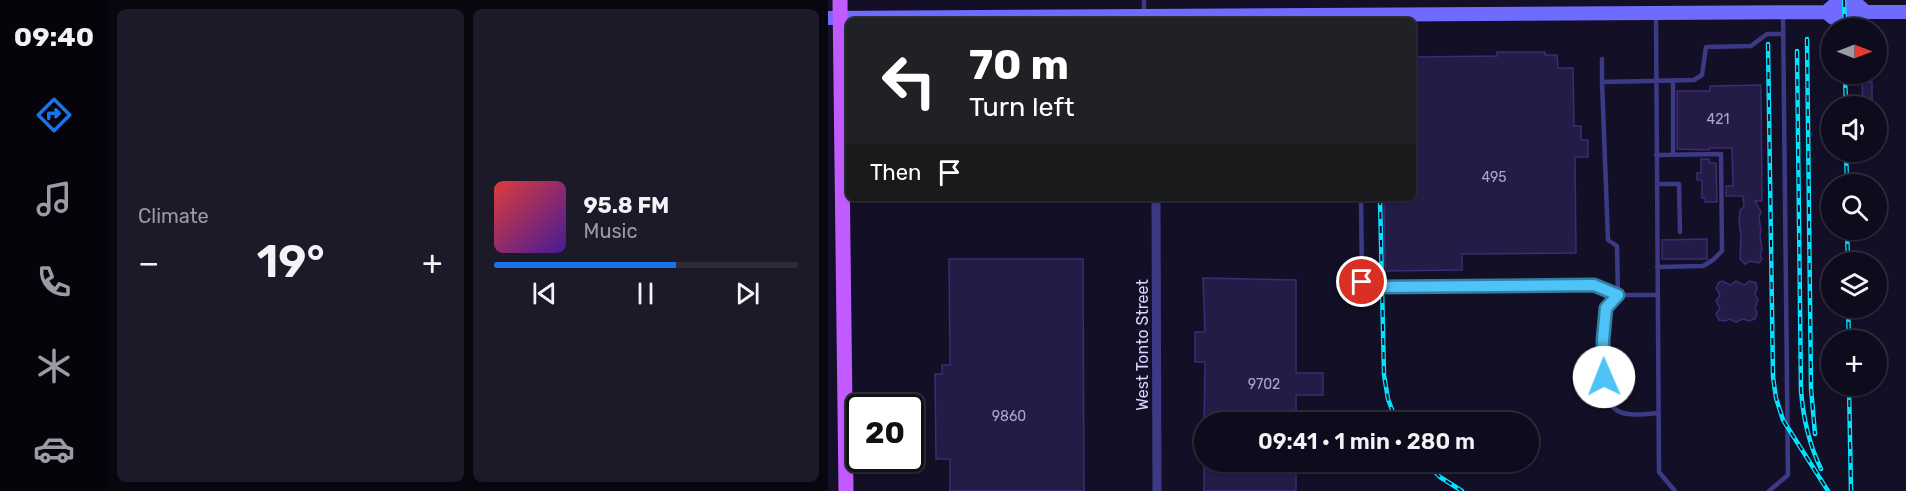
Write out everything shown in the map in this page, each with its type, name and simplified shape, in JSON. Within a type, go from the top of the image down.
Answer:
[{"type":"main road","points":[[840,0],[834,18],[846,491]]},
{"type":"main road","points":[[834,18],[1365,18],[1783,12],[1826,12],[1833,18],[1858,18],[1866,12],[1906,12]]},
{"type":"street","name":"West Tonto Street","points":[[1156,201],[1157,491]]},
{"type":"lane","points":[[1144,0],[1144,18]]},
{"type":"lane","points":[[1769,491],[1788,475],[1783,12]]},
{"type":"lane","points":[[1656,14],[1659,472],[1675,491]]},
{"type":"lane","points":[[1602,82],[1694,80],[1702,75],[1706,47],[1751,46],[1767,34],[1783,34]]},
{"type":"lane","points":[[1602,59],[1608,240],[1617,246],[1618,295],[1606,308],[1603,340],[1604,377],[1611,405],[1615,409],[1627,414],[1658,413]]},
{"type":"lane","points":[[1673,81],[1673,154]]},
{"type":"lane","points":[[1656,154],[1721,154],[1722,250],[1713,260],[1703,266],[1657,267]]},
{"type":"lane","points":[[1657,184],[1679,184],[1680,232]]},
{"type":"lane","points":[[1361,201],[1362,282],[1377,287],[1594,285],[1618,295],[1657,295]]},
{"type":"building","points":[[1497,52],[1545,52],[1545,55],[1557,55],[1558,68],[1573,68],[1574,126],[1581,126],[1581,140],[1588,140],[1588,157],[1575,157],[1576,253],[1462,254],[1462,270],[1385,271],[1384,201],[1416,201],[1416,57],[1497,56]]},
{"type":"building","points":[[1862,84],[1872,84],[1872,96],[1863,96]]},
{"type":"building","points":[[1761,85],[1762,201],[1755,201],[1761,212],[1759,217],[1762,259],[1759,263],[1750,261],[1745,264],[1740,259],[1739,222],[1740,210],[1744,207],[1743,196],[1726,196],[1726,186],[1733,186],[1732,148],[1677,149],[1677,91],[1710,91],[1710,86]]},
{"type":"building","points":[[1701,159],[1709,159],[1710,163],[1716,163],[1717,202],[1705,202],[1705,198],[1702,198],[1702,180],[1697,180],[1697,173],[1701,173]]},
{"type":"building","points":[[1707,239],[1707,259],[1662,259],[1662,240]]},
{"type":"building","points":[[949,259],[1083,259],[1084,491],[950,491],[950,459],[936,459],[935,374],[942,374],[942,365],[950,365]]},
{"type":"building","points":[[1203,278],[1296,280],[1296,373],[1323,373],[1323,395],[1296,395],[1296,412],[1204,412],[1205,362],[1195,362],[1195,332],[1205,332]]},
{"type":"building","points":[[1722,281],[1730,285],[1736,281],[1744,285],[1750,281],[1756,283],[1755,294],[1758,300],[1755,319],[1749,321],[1743,319],[1736,322],[1729,319],[1719,320],[1716,314],[1720,308],[1716,301],[1720,295],[1716,288]]},
{"type":"building","points":[[1204,472],[1296,472],[1296,491],[1204,491]]},
{"type":"railway","points":[[1844,0],[1845,18]]},
{"type":"railway","points":[[1807,39],[1811,388],[1815,434]]},
{"type":"railway","points":[[1768,44],[1773,377],[1776,398],[1783,420],[1828,491]]},
{"type":"railway","points":[[1797,51],[1801,390],[1807,430],[1821,469]]},
{"type":"railway","points":[[1845,84],[1846,96]]},
{"type":"railway","points":[[1846,162],[1847,174]]},
{"type":"railway","points":[[1380,201],[1384,375],[1393,412]]},
{"type":"railway","points":[[1847,240],[1848,252]]},
{"type":"railway","points":[[1848,318],[1849,330]]},
{"type":"railway","points":[[1849,396],[1851,491]]},
{"type":"railway","points":[[1435,472],[1462,491]]},
{"type":"route","points":[[1362,282],[1377,287],[1594,285],[1618,295],[1606,308],[1603,340],[1604,377]]}]
